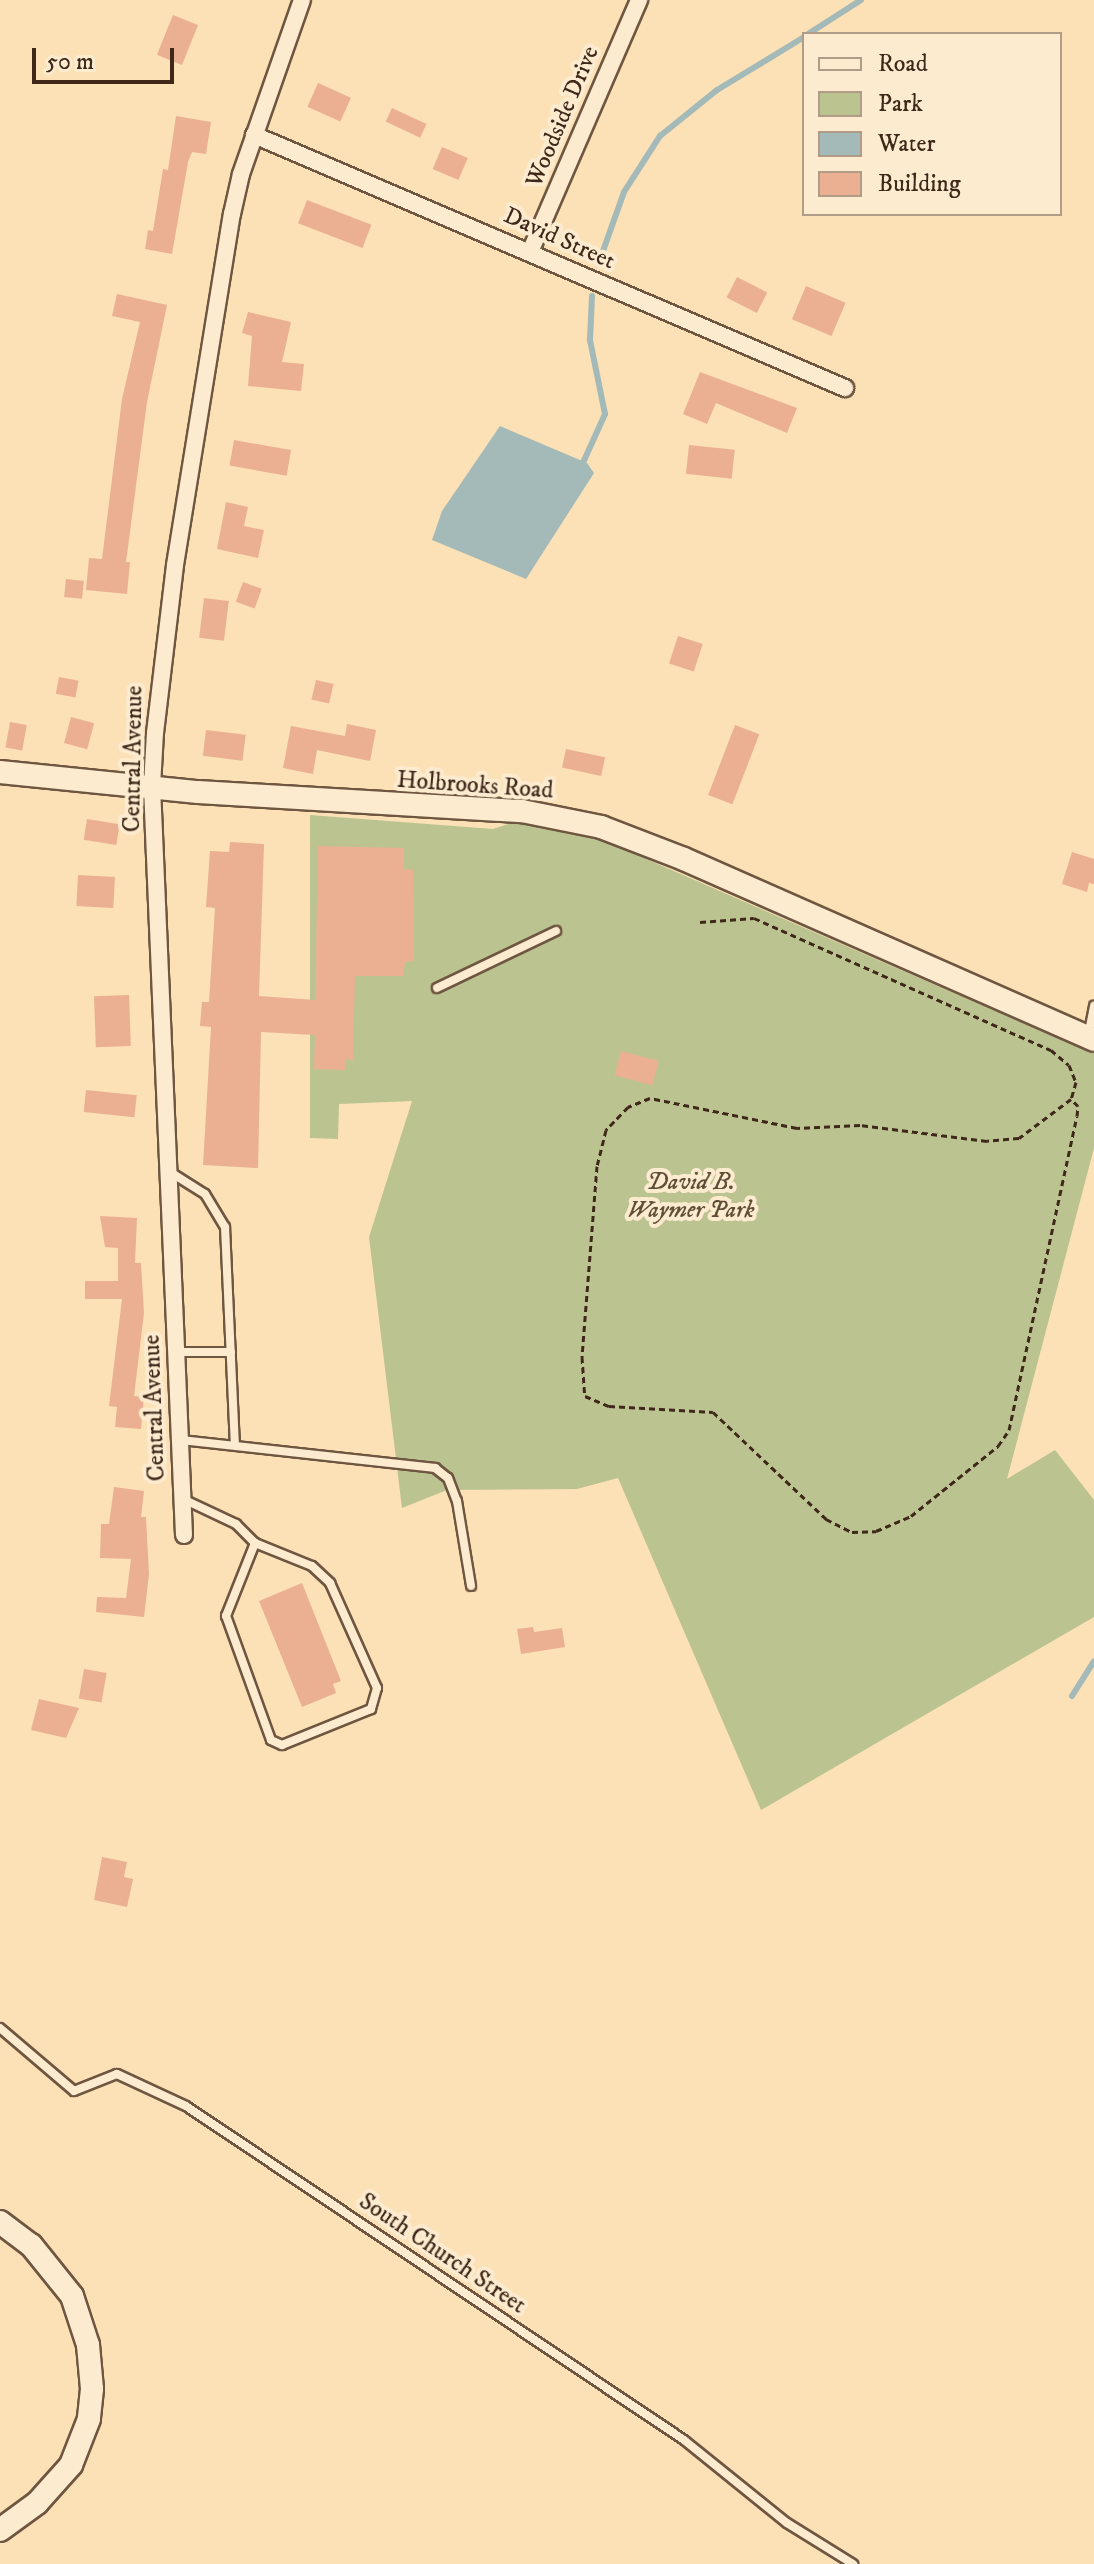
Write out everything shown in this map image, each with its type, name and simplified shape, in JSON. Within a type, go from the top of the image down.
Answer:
[{"type":"street","name":"Central Avenue","points":[[184,1535],[152,786],[175,565],[232,214],[254,135],[302,0]]},
{"type":"street","name":"Woodside Drive","points":[[530,252],[639,0]]},
{"type":"street","name":"David Street","points":[[254,135],[845,388]]},
{"type":"street","name":"Holbrooks Road","points":[[0,772],[152,786],[522,811],[601,827],[684,859],[1091,1039]]},
{"type":"street","points":[[0,2222],[31,2245],[72,2296],[92,2378],[89,2419],[71,2465],[37,2503],[0,2530]]},
{"type":"lane","points":[[437,988],[556,931]]},
{"type":"lane","points":[[1091,1039],[1094,1006]]},
{"type":"lane","points":[[170,1172],[205,1194],[225,1227],[235,1445]]},
{"type":"lane","points":[[177,1352],[231,1352]]},
{"type":"lane","points":[[180,1439],[435,1468],[448,1478],[457,1501],[471,1586]]},
{"type":"lane","points":[[182,1499],[236,1524],[255,1543],[312,1566],[330,1583],[377,1688],[371,1709],[282,1745],[271,1740],[226,1616],[255,1543]]},
{"type":"lane","name":"South Church Street","points":[[0,2028],[74,2091],[117,2074],[186,2106],[684,2440],[787,2523],[853,2564]]},
{"type":"path","points":[[700,922],[754,918],[1051,1050],[1069,1065],[1076,1082],[1071,1099],[1077,1116],[1009,1430],[998,1446],[911,1516],[876,1531],[852,1532],[814,1508],[713,1412],[609,1406],[585,1396],[582,1357],[597,1166],[606,1130],[628,1107],[650,1098],[797,1128],[860,1125],[987,1141],[1019,1138],[1071,1099]]},
{"type":"green space","name":"David B. Waymer Park","points":[[310,815],[493,829],[515,822],[605,841],[1094,1054],[1094,1148],[1007,1479],[1055,1450],[1094,1500],[1094,1617],[761,1810],[618,1478],[577,1489],[447,1490],[402,1508],[369,1237],[412,1101],[339,1104],[338,1139],[310,1138]]},
{"type":"water","points":[[500,426],[587,463],[594,473],[526,579],[432,540],[442,511]]},
{"type":"building","points":[[173,15],[198,25],[182,65],[157,55]]},
{"type":"building","points":[[318,83],[351,98],[340,121],[307,107]]},
{"type":"building","points":[[392,108],[426,124],[420,138],[386,122]]},
{"type":"building","points":[[176,116],[211,122],[206,154],[192,152],[188,162],[172,254],[145,249],[148,230],[153,231],[163,169],[168,170]]},
{"type":"building","points":[[442,147],[468,158],[458,180],[433,169]]},
{"type":"building","points":[[307,200],[371,225],[362,248],[298,223]]},
{"type":"building","points":[[737,277],[767,292],[757,313],[727,297]]},
{"type":"building","points":[[806,286],[846,303],[832,336],[792,319]]},
{"type":"building","points":[[117,294],[167,305],[147,402],[126,562],[130,562],[127,594],[86,590],[89,558],[102,559],[122,399],[140,322],[112,316]]},
{"type":"building","points":[[248,312],[291,322],[282,362],[304,364],[301,391],[248,386],[252,336],[242,333]]},
{"type":"building","points":[[700,372],[797,408],[787,433],[716,403],[707,424],[683,414]]},
{"type":"building","points":[[234,440],[291,450],[287,476],[229,466]]},
{"type":"building","points":[[689,445],[735,450],[732,479],[686,474]]},
{"type":"building","points":[[226,502],[248,507],[244,526],[264,530],[258,558],[217,549]]},
{"type":"building","points":[[66,579],[84,581],[82,599],[64,597]]},
{"type":"building","points":[[243,582],[262,589],[255,609],[236,602]]},
{"type":"building","points":[[204,598],[229,601],[224,641],[199,638]]},
{"type":"building","points":[[678,636],[703,644],[694,672],[669,664]]},
{"type":"building","points":[[59,677],[79,681],[75,698],[56,694]]},
{"type":"building","points":[[316,680],[334,684],[329,704],[312,699]]},
{"type":"building","points":[[71,717],[94,723],[87,749],[64,743]]},
{"type":"building","points":[[10,722],[27,725],[22,751],[5,748]]},
{"type":"building","points":[[347,724],[376,730],[370,761],[317,750],[313,774],[283,768],[291,726],[345,736]]},
{"type":"building","points":[[735,725],[759,734],[732,804],[708,795]]},
{"type":"building","points":[[206,730],[246,735],[243,761],[203,756]]},
{"type":"building","points":[[566,749],[605,757],[601,776],[562,768]]},
{"type":"building","points":[[87,819],[120,824],[116,845],[84,840]]},
{"type":"building","points":[[230,842],[264,844],[259,996],[315,1000],[318,846],[404,848],[404,869],[413,870],[414,961],[405,962],[403,976],[355,976],[353,1060],[345,1059],[345,1070],[314,1069],[315,1035],[261,1032],[258,1168],[203,1165],[211,1027],[200,1026],[202,1002],[209,1002],[215,908],[206,907],[210,851],[229,852]]},
{"type":"building","points":[[1072,852],[1094,859],[1094,884],[1089,883],[1087,892],[1062,884]]},
{"type":"building","points":[[78,875],[115,877],[113,908],[76,906]]},
{"type":"building","points":[[129,995],[131,1046],[96,1047],[94,996]]},
{"type":"building","points":[[621,1051],[659,1061],[652,1085],[615,1075]]},
{"type":"building","points":[[86,1090],[137,1095],[134,1117],[84,1112]]},
{"type":"building","points":[[100,1216],[137,1218],[135,1263],[141,1263],[144,1313],[134,1396],[144,1397],[141,1429],[115,1427],[117,1407],[109,1406],[122,1299],[85,1299],[85,1281],[118,1281],[118,1248],[105,1247]]},
{"type":"building","points":[[114,1487],[144,1491],[141,1517],[146,1517],[149,1574],[144,1617],[96,1612],[97,1597],[126,1598],[131,1559],[100,1558],[101,1524],[109,1524]]},
{"type":"building","points":[[302,1583],[341,1681],[333,1684],[336,1693],[302,1707],[259,1601]]},
{"type":"building","points":[[533,1627],[534,1632],[562,1628],[565,1647],[521,1654],[517,1629]]},
{"type":"building","points":[[84,1669],[107,1673],[101,1703],[79,1699]]},
{"type":"building","points":[[39,1699],[79,1708],[66,1738],[31,1730]]},
{"type":"building","points":[[102,1857],[127,1862],[124,1877],[133,1879],[127,1907],[94,1900]]},
{"type":"waterway","points":[[811,32],[861,0]]},
{"type":"waterway","points":[[598,265],[624,192],[660,136],[717,90],[802,38]]},
{"type":"waterway","points":[[582,465],[605,414],[590,340],[592,296]]},
{"type":"waterway","points":[[1072,1696],[1094,1661]]}]
